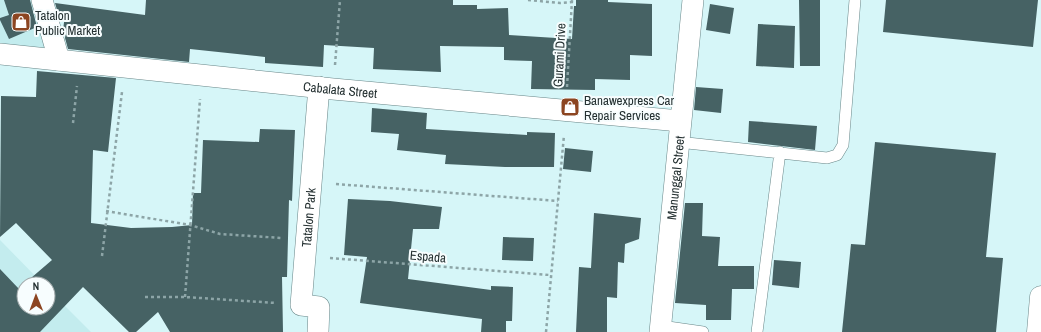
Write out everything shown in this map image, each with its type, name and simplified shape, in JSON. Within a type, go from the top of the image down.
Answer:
[{"type":"highway","points":[[1038,332],[1041,297]]},
{"type":"street","points":[[42,0],[59,60]]},
{"type":"street","name":"Manunggal Street","points":[[660,329],[693,0]]},
{"type":"street","name":"Cabalata Street","points":[[0,54],[326,88],[567,111],[679,132]]},
{"type":"street","name":"Tatalon Park","points":[[301,305],[311,182],[326,88]]},
{"type":"street","points":[[301,305],[319,307],[318,332]]},
{"type":"lane","points":[[679,132],[780,152],[827,158],[837,155],[843,144],[855,0]]},
{"type":"lane","points":[[757,332],[780,152]]},
{"type":"lane","points":[[660,329],[702,332]]},
{"type":"path","points":[[326,88],[340,0]]},
{"type":"path","points":[[528,0],[560,3],[572,1]]},
{"type":"path","name":"Gurami Drive","points":[[546,332],[550,275],[567,111],[566,100],[572,1]]},
{"type":"path","points":[[74,123],[80,62]]},
{"type":"path","points":[[102,256],[106,211],[125,67]]},
{"type":"path","points":[[185,298],[202,74]]},
{"type":"path","points":[[311,182],[558,201]]},
{"type":"path","name":"Espada","points":[[106,211],[190,225],[220,234],[306,247],[550,275]]},
{"type":"path","points":[[145,297],[301,305]]},
{"type":"shaded area","name":"Tatalon Public Market","points":[[0,0],[36,0],[50,51],[0,44]]},
{"type":"shaded area","points":[[0,240],[35,276],[16,276],[16,316],[56,316],[56,297],[91,332],[0,332]]},
{"type":"building","points":[[4,0],[30,0],[37,27],[9,39],[0,20],[0,18],[9,15]]},
{"type":"building","points":[[146,0],[453,0],[453,5],[477,5],[477,9],[508,8],[509,35],[572,39],[574,6],[576,6],[576,0],[608,0],[608,2],[652,4],[652,56],[630,55],[630,80],[595,79],[595,90],[531,89],[532,61],[504,60],[504,47],[440,46],[441,72],[373,69],[374,48],[324,45],[323,67],[265,63],[265,57],[190,49],[189,62],[68,49],[65,38],[66,32],[63,32],[65,15],[59,17],[55,3],[145,15]]},
{"type":"building","points":[[799,0],[820,0],[820,66],[800,66]]},
{"type":"building","points":[[886,0],[1038,0],[1033,47],[883,32]]},
{"type":"building","points":[[710,4],[734,8],[730,34],[706,30]]},
{"type":"building","points":[[758,24],[795,26],[794,68],[756,66]]},
{"type":"building","points":[[37,71],[116,78],[108,152],[93,150],[91,223],[131,228],[192,225],[193,193],[201,193],[203,140],[259,142],[260,129],[295,130],[292,201],[289,200],[287,277],[282,277],[283,332],[170,332],[158,312],[136,332],[129,332],[83,287],[56,315],[56,276],[33,276],[52,260],[16,223],[0,237],[1,96],[36,97]]},
{"type":"building","points":[[696,87],[723,89],[721,113],[694,110]]},
{"type":"building","points":[[372,108],[427,113],[426,129],[527,135],[527,132],[555,133],[554,167],[505,167],[445,164],[446,155],[397,150],[399,134],[371,132]]},
{"type":"building","points":[[749,121],[817,126],[815,150],[748,142]]},
{"type":"building","points":[[875,142],[996,153],[986,257],[1003,258],[996,332],[842,332],[851,244],[865,245]]},
{"type":"building","points":[[565,148],[593,151],[591,172],[563,169]]},
{"type":"building","points":[[348,199],[390,201],[442,207],[439,229],[413,229],[408,279],[491,290],[491,286],[513,287],[512,321],[506,321],[506,332],[481,332],[482,319],[360,303],[367,257],[344,255]]},
{"type":"building","points":[[685,203],[703,203],[702,236],[720,237],[718,266],[754,266],[754,289],[732,289],[731,320],[706,320],[706,305],[675,303]]},
{"type":"building","points":[[594,213],[641,218],[639,239],[625,244],[624,263],[618,262],[617,298],[607,297],[607,332],[576,332],[579,267],[591,268]]},
{"type":"building","points":[[503,237],[534,238],[533,261],[502,260]]},
{"type":"building","points":[[774,260],[801,262],[799,288],[772,285]]},
{"type":"building","points":[[0,269],[16,286],[16,316],[55,316],[40,332],[0,332]]},
{"type":"place","name":"Tatalon Public Market","points":[[21,22]]},
{"type":"place","name":"Banawexpress Car Repair Services","points":[[570,107]]}]
